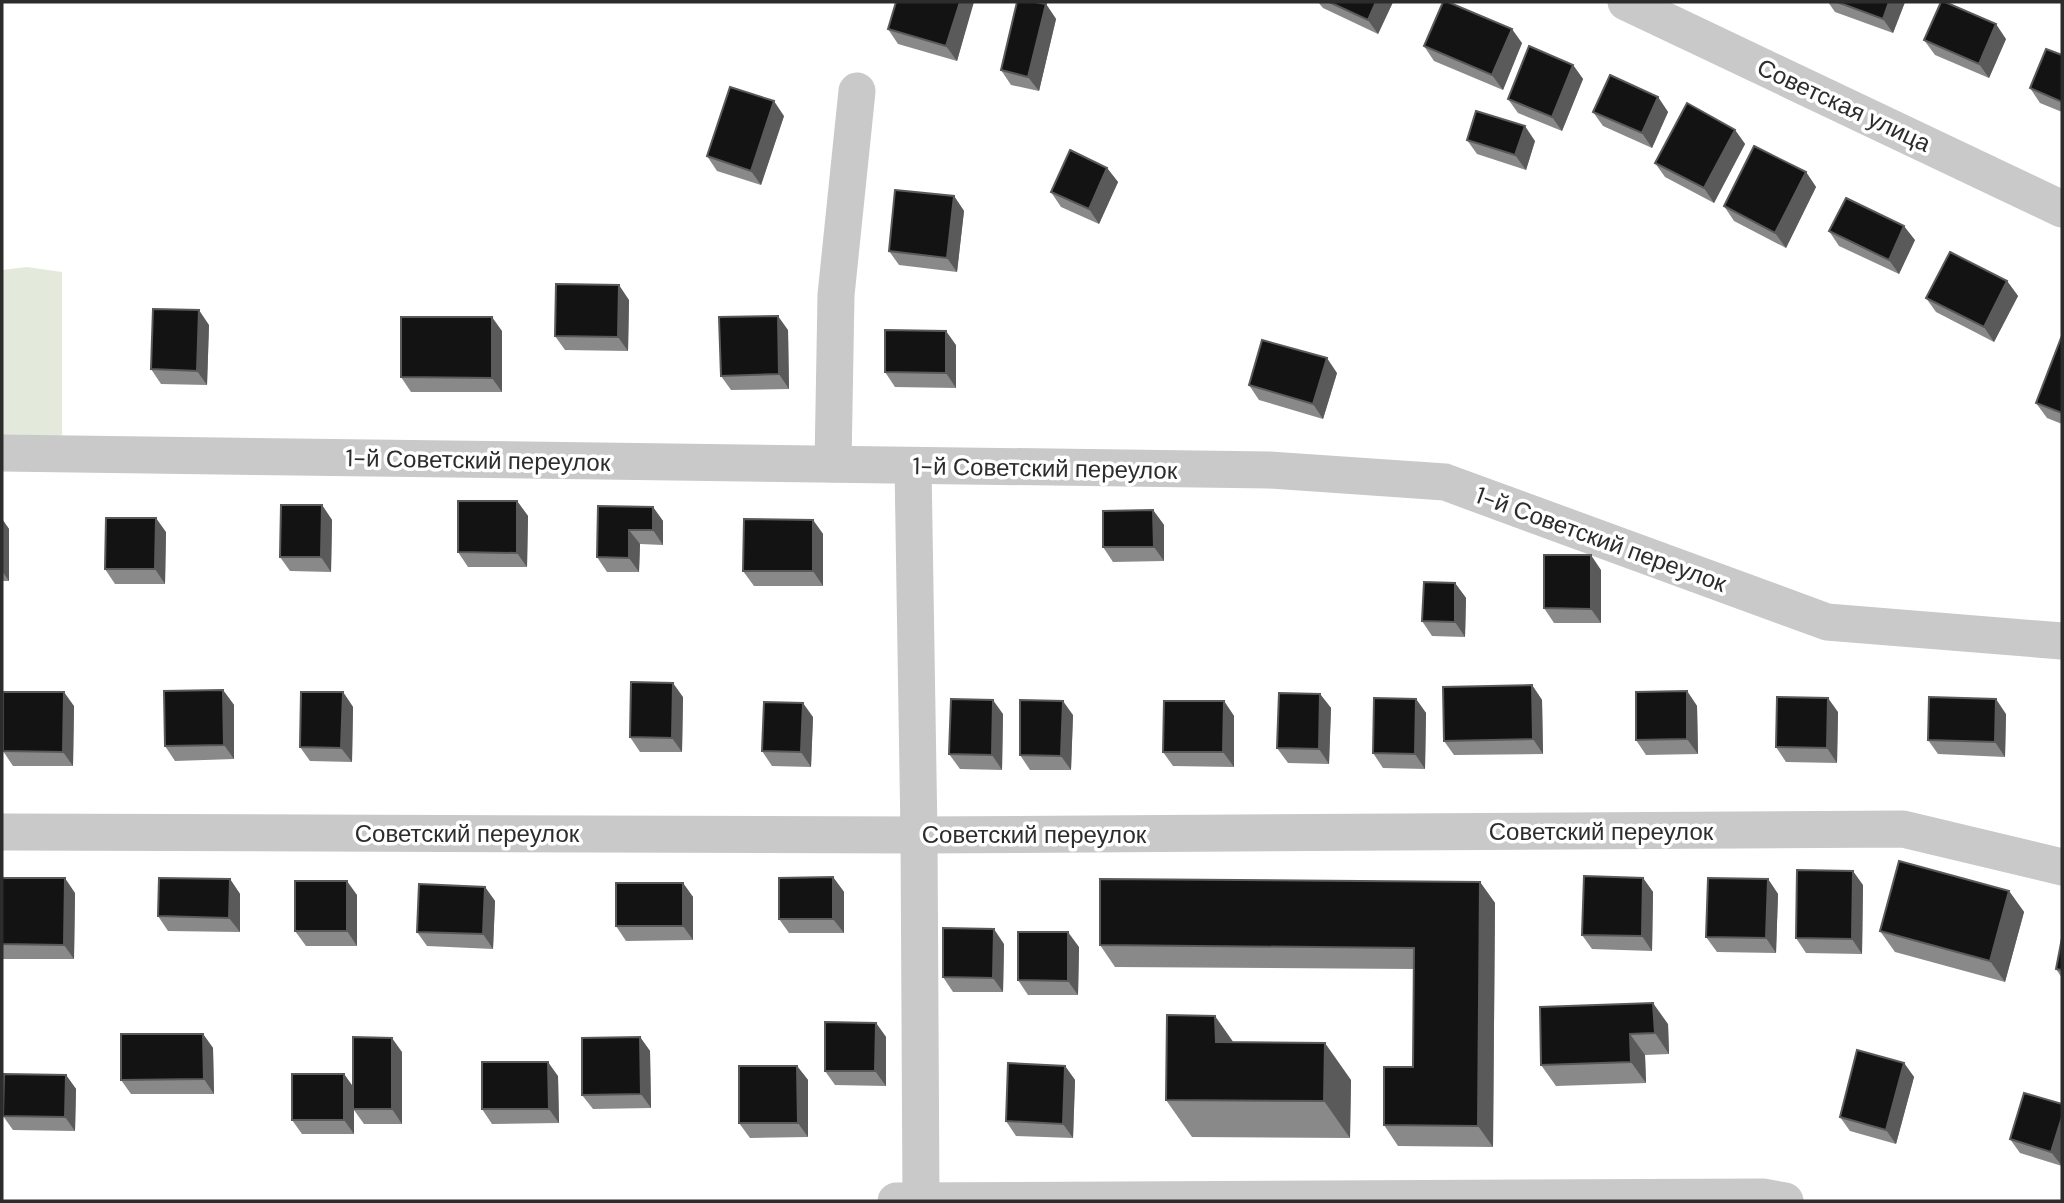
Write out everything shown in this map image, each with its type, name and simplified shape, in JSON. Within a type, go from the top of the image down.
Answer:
[{"type":"street","name":"Советская улица","points":[[1628,2],[2062,209]]},
{"type":"street","points":[[833,464],[836,295],[857,91]]},
{"type":"street","name":"1-й Советский переулок","points":[[2,453],[1269,470],[1445,482],[1827,622],[2062,641]]},
{"type":"street","points":[[913,466],[921,1201]]},
{"type":"street","name":"Советский переулок","points":[[2,832],[919,835],[1903,829],[2062,867]]},
{"type":"street","points":[[896,1201],[1763,1197],[1785,1201]]},
{"type":"shaded area","points":[[27,267],[62,272],[62,435],[2,447],[2,270]]},
{"type":"building","points":[[896,2],[960,2],[946,46],[888,29]]},
{"type":"building","points":[[1017,2],[1046,4],[1028,77],[1001,70]]},
{"type":"building","points":[[1329,2],[1376,2],[1368,20]]},
{"type":"building","points":[[1443,2],[1512,29],[1492,75],[1424,46]]},
{"type":"building","points":[[1837,2],[1889,2],[1883,19]]},
{"type":"building","points":[[1941,2],[1996,24],[1979,64],[1924,40]]},
{"type":"building","points":[[1529,46],[1573,65],[1552,117],[1508,99]]},
{"type":"building","points":[[2046,49],[2062,55],[2062,102],[2030,88]]},
{"type":"building","points":[[1610,75],[1658,97],[1642,133],[1593,112]]},
{"type":"building","points":[[730,87],[774,101],[751,171],[707,156]]},
{"type":"building","points":[[1687,103],[1735,130],[1704,188],[1655,163]]},
{"type":"building","points":[[1476,111],[1525,126],[1515,155],[1467,140]]},
{"type":"building","points":[[1754,146],[1806,172],[1775,233],[1724,206]]},
{"type":"building","points":[[1070,150],[1107,168],[1089,209],[1051,192]]},
{"type":"building","points":[[895,190],[954,196],[947,258],[889,251]]},
{"type":"building","points":[[1846,198],[1904,226],[1889,260],[1829,231]]},
{"type":"building","points":[[1950,252],[2007,281],[1984,327],[1926,298]]},
{"type":"building","points":[[556,284],[619,285],[618,337],[555,336]]},
{"type":"building","points":[[153,309],[199,310],[197,371],[151,369]]},
{"type":"building","points":[[778,316],[779,374],[721,376],[719,317]]},
{"type":"building","points":[[401,317],[492,317],[492,378],[401,377]]},
{"type":"building","points":[[885,330],[946,331],[946,373],[885,372]]},
{"type":"building","points":[[2062,339],[2062,413],[2036,403]]},
{"type":"building","points":[[1262,340],[1327,358],[1313,404],[1249,385]]},
{"type":"building","points":[[458,501],[517,501],[517,553],[458,552]]},
{"type":"building","points":[[281,505],[322,505],[321,557],[280,557]]},
{"type":"building","points":[[598,506],[653,507],[653,530],[629,530],[629,558],[597,557]]},
{"type":"building","points":[[1153,510],[1154,547],[1103,547],[1103,511]]},
{"type":"building","points":[[106,518],[156,518],[155,569],[105,569]]},
{"type":"building","points":[[744,519],[813,520],[813,571],[743,571]]},
{"type":"building","points":[[1544,555],[1591,555],[1591,609],[1544,608]]},
{"type":"building","points":[[1424,582],[1455,583],[1455,622],[1422,621]]},
{"type":"building","points":[[631,682],[673,683],[672,738],[630,737]]},
{"type":"building","points":[[1532,685],[1533,739],[1444,741],[1443,687]]},
{"type":"building","points":[[223,690],[224,745],[165,746],[164,691]]},
{"type":"building","points":[[1687,691],[1687,739],[1636,740],[1636,692]]},
{"type":"building","points":[[3,692],[64,692],[63,752],[3,751]]},
{"type":"building","points":[[301,692],[343,692],[341,748],[300,747]]},
{"type":"building","points":[[1279,693],[1320,694],[1319,749],[1277,748]]},
{"type":"building","points":[[1777,697],[1828,698],[1827,748],[1776,747]]},
{"type":"building","points":[[1929,697],[1996,699],[1995,742],[1928,740]]},
{"type":"building","points":[[1374,698],[1416,699],[1415,754],[1373,753]]},
{"type":"building","points":[[951,699],[993,700],[992,755],[949,754]]},
{"type":"building","points":[[1020,700],[1063,701],[1061,756],[1020,755]]},
{"type":"building","points":[[1164,701],[1224,701],[1223,752],[1163,752]]},
{"type":"building","points":[[764,702],[803,703],[801,752],[762,751]]},
{"type":"building","points":[[1899,861],[2009,891],[1990,961],[1880,931]]},
{"type":"building","points":[[1797,870],[1853,871],[1852,939],[1796,938]]},
{"type":"building","points":[[1584,876],[1643,878],[1642,936],[1582,935]]},
{"type":"building","points":[[833,877],[833,919],[779,919],[779,878]]},
{"type":"building","points":[[2,878],[65,878],[64,945],[2,944]]},
{"type":"building","points":[[159,878],[230,879],[229,918],[158,916]]},
{"type":"building","points":[[1708,878],[1768,879],[1766,938],[1706,937]]},
{"type":"building","points":[[1100,879],[1480,882],[1478,1126],[1384,1125],[1384,1067],[1413,1067],[1414,948],[1100,945]]},
{"type":"building","points":[[295,881],[347,881],[347,931],[295,931]]},
{"type":"building","points":[[616,883],[683,883],[683,926],[616,926]]},
{"type":"building","points":[[419,884],[485,887],[483,934],[417,932]]},
{"type":"building","points":[[943,928],[994,929],[993,978],[943,977]]},
{"type":"building","points":[[1018,932],[1068,932],[1068,981],[1018,980]]},
{"type":"building","points":[[2062,938],[2062,970],[2056,969]]},
{"type":"building","points":[[1653,1003],[1655,1033],[1630,1034],[1631,1062],[1541,1065],[1540,1007]]},
{"type":"building","points":[[1167,1015],[1215,1016],[1216,1042],[1325,1043],[1324,1101],[1166,1100]]},
{"type":"building","points":[[825,1022],[876,1023],[875,1071],[825,1071]]},
{"type":"building","points":[[121,1034],[203,1034],[204,1079],[121,1080]]},
{"type":"building","points":[[353,1037],[392,1038],[392,1109],[353,1109]]},
{"type":"building","points":[[640,1037],[641,1094],[582,1095],[582,1038]]},
{"type":"building","points":[[1857,1050],[1904,1063],[1886,1130],[1840,1117]]},
{"type":"building","points":[[482,1062],[548,1062],[549,1109],[482,1109]]},
{"type":"building","points":[[1008,1063],[1065,1066],[1063,1124],[1006,1121]]},
{"type":"building","points":[[739,1066],[797,1066],[798,1123],[739,1123]]},
{"type":"building","points":[[4,1074],[66,1075],[65,1117],[3,1116]]},
{"type":"building","points":[[292,1074],[344,1074],[344,1120],[292,1120]]},
{"type":"building","points":[[2024,1093],[2062,1104],[2062,1117],[2051,1152],[2010,1139]]}]
